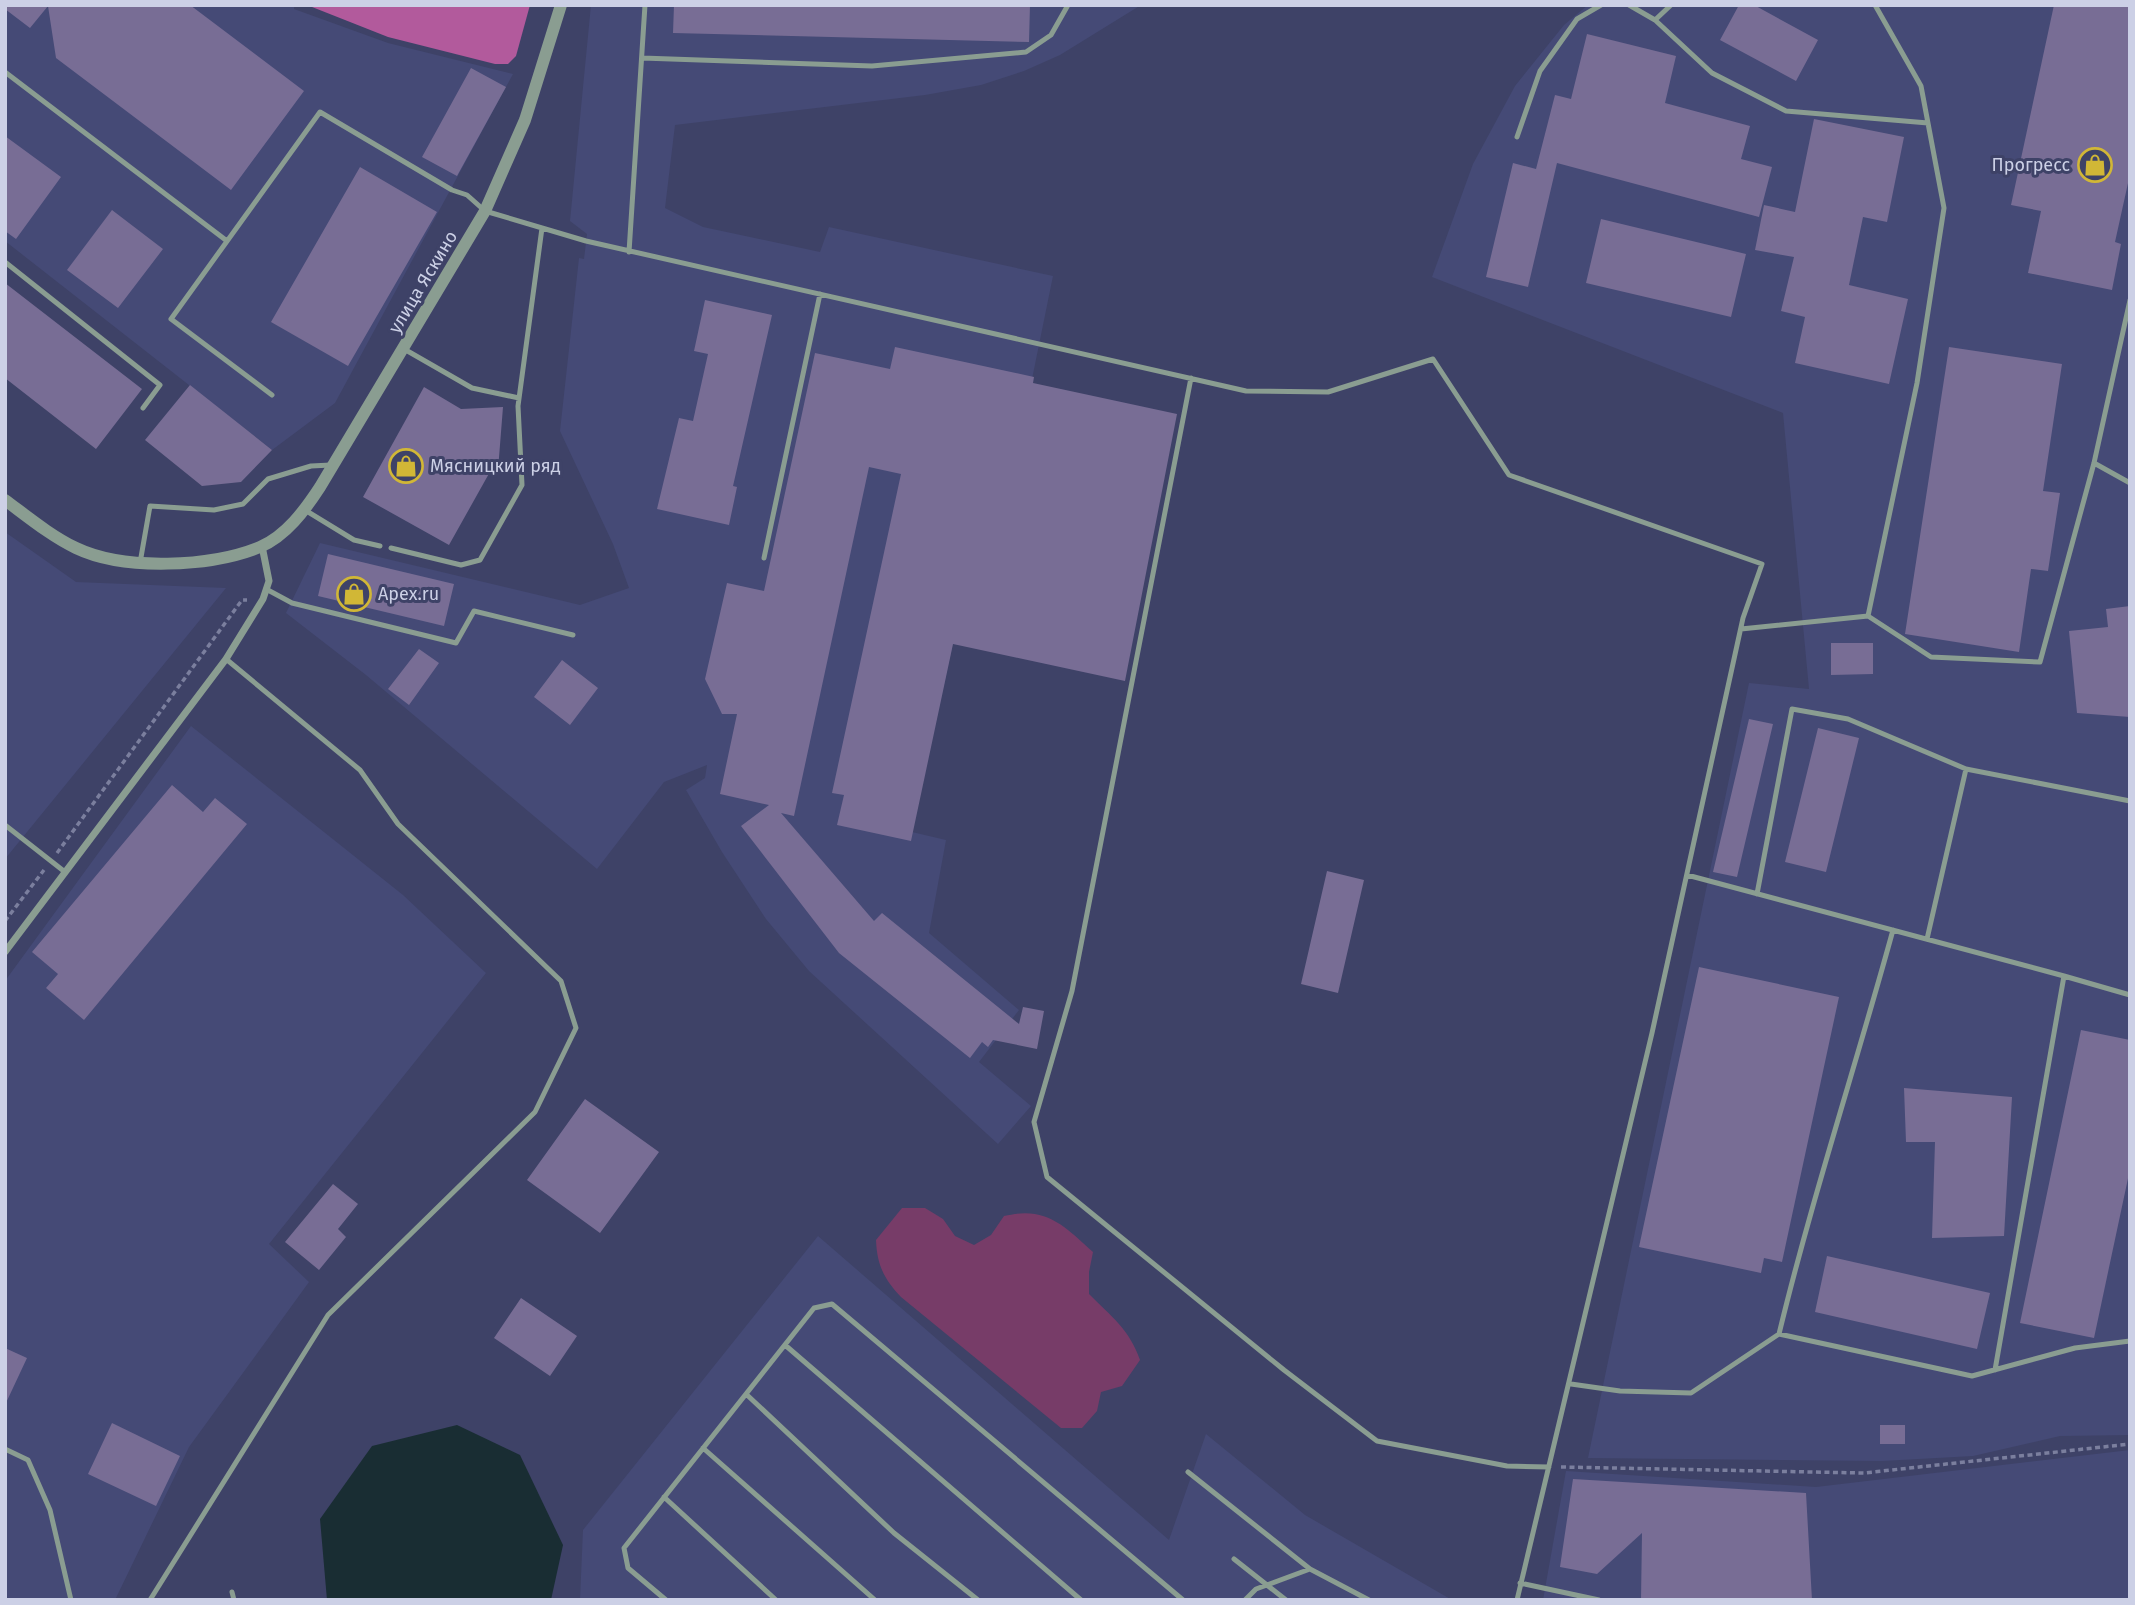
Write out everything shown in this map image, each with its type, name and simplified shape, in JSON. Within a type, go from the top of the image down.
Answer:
[{"type":"street","name":"улица Яскино","points":[[262,546],[305,510],[485,211],[525,120],[561,5]]},
{"type":"street","points":[[5,500],[77,549],[123,563],[219,558],[262,546],[270,581],[263,599],[226,659],[5,952]]},
{"type":"lane","points":[[629,252],[645,5]]},
{"type":"lane","points":[[642,58],[872,66],[1026,52],[1051,35],[1068,5]]},
{"type":"lane","points":[[1517,137],[1540,71],[1577,19],[1601,5]]},
{"type":"lane","points":[[1629,5],[1655,20],[1712,73],[1786,111],[1928,123]]},
{"type":"lane","points":[[1655,20],[1671,5]]},
{"type":"lane","points":[[1868,616],[1917,383],[1944,208],[1921,86],[1875,5]]},
{"type":"lane","points":[[5,72],[228,241]]},
{"type":"lane","points":[[272,395],[171,319],[320,113],[452,190],[467,195],[485,211],[629,252],[1246,391],[1328,392],[1433,359],[1509,475],[1762,564],[1741,629],[1570,1384],[1517,1600]]},
{"type":"lane","points":[[391,548],[461,565],[480,560],[522,485],[519,398],[542,228]]},
{"type":"lane","points":[[5,262],[160,385],[143,408]]},
{"type":"lane","points":[[764,558],[820,294]]},
{"type":"lane","points":[[1741,629],[1868,616],[1931,657],[2040,662],[2094,463],[2130,300]]},
{"type":"lane","points":[[404,349],[472,388],[519,398]]},
{"type":"lane","points":[[1191,378],[1072,990],[1034,1122],[1047,1177],[1284,1370],[1377,1441],[1507,1466],[1549,1467]]},
{"type":"lane","points":[[2094,463],[2130,483]]},
{"type":"lane","points":[[140,563],[150,506],[214,510],[243,504],[268,479],[311,466],[334,465]]},
{"type":"lane","points":[[305,510],[354,540],[380,546]]},
{"type":"lane","points":[[266,589],[292,603],[456,643],[474,611],[573,635]]},
{"type":"lane","points":[[150,1600],[328,1315],[535,1112],[576,1028],[561,981],[398,824],[360,770],[226,659]]},
{"type":"lane","points":[[1757,894],[1792,709],[1848,719],[1966,769],[2130,801]]},
{"type":"lane","points":[[1927,939],[1966,769]]},
{"type":"lane","points":[[5,825],[65,872]]},
{"type":"lane","points":[[1687,875],[2130,995]]},
{"type":"lane","points":[[1570,1384],[1620,1391],[1691,1394],[1779,1334],[1805,1226],[1855,1070],[1893,930]]},
{"type":"lane","points":[[1995,1370],[2064,976]]},
{"type":"lane","points":[[666,1600],[628,1568],[624,1548],[814,1308],[832,1304],[1183,1600]]},
{"type":"lane","points":[[1779,1334],[1972,1376],[2076,1348],[2130,1341]]},
{"type":"lane","points":[[785,1345],[1081,1600]]},
{"type":"lane","points":[[746,1394],[894,1533],[978,1600]]},
{"type":"lane","points":[[703,1448],[875,1600]]},
{"type":"lane","points":[[5,1449],[28,1460],[34,1473],[50,1510],[71,1600]]},
{"type":"lane","points":[[1188,1472],[1310,1569],[1369,1600]]},
{"type":"lane","points":[[664,1497],[776,1600]]},
{"type":"lane","points":[[1234,1559],[1286,1600]]},
{"type":"lane","points":[[1245,1600],[1256,1589],[1310,1569]]},
{"type":"lane","points":[[1520,1583],[1599,1600]]},
{"type":"lane","points":[[232,1592],[234,1600]]},
{"type":"path","points":[[5,921],[242,600],[263,599]]},
{"type":"path","points":[[1549,1467],[1864,1473],[2130,1444]]},
{"type":"shaded area","points":[[5,5],[294,5],[294,9],[388,43],[513,74],[335,403],[272,450],[5,241]]},
{"type":"shaded area","points":[[307,5],[530,5],[516,56],[508,64],[495,64],[388,37]]},
{"type":"shaded area","points":[[591,5],[1141,5],[1060,55],[1024,71],[981,85],[925,95],[675,125],[665,208],[703,227],[820,252],[829,227],[1053,276],[1010,487],[988,482],[912,832],[946,840],[929,933],[1019,1010],[979,1062],[1031,1106],[998,1144],[809,971],[766,919],[686,790],[705,778],[707,765],[664,782],[597,869],[366,675],[286,613],[320,543],[580,605],[629,588],[613,544],[560,431],[579,258],[584,259],[587,234],[570,221]]},
{"type":"shaded area","points":[[1588,5],[2130,5],[2130,1435],[2060,1436],[1973,1456],[1882,1461],[1588,1458],[1749,683],[1809,689],[1783,413],[1432,277],[1473,164],[1515,86],[1564,25]]},
{"type":"shaded area","points":[[5,532],[76,582],[226,588],[5,859]]},
{"type":"shaded area","points":[[191,726],[403,895],[486,973],[269,1244],[309,1282],[189,1447],[115,1600],[5,1600],[5,981]]},
{"type":"shaded area","points":[[902,1208],[925,1208],[943,1219],[955,1236],[974,1245],[991,1235],[1004,1216],[1043,1216],[1063,1226],[1093,1252],[1089,1294],[1125,1332],[1140,1360],[1122,1386],[1101,1392],[1097,1411],[1082,1428],[1061,1428],[895,1290],[880,1264],[876,1240]]},
{"type":"shaded area","points":[[818,1236],[1169,1540],[1206,1434],[1305,1515],[1452,1600],[580,1600],[583,1530]]},
{"type":"shaded area","points":[[457,1425],[520,1455],[563,1545],[551,1600],[327,1600],[320,1519],[372,1446]]},
{"type":"shaded area","points":[[2130,1450],[2130,1600],[1543,1600],[1566,1471],[1816,1487]]},
{"type":"building","points":[[5,5],[190,5],[304,91],[231,190],[56,58],[48,6],[30,28],[5,9]]},
{"type":"building","points":[[674,5],[1030,5],[1029,42],[673,33]]},
{"type":"building","points":[[1739,5],[1754,5],[1818,40],[1796,81],[1720,40]]},
{"type":"building","points":[[2054,5],[2130,5],[2130,174],[2115,242],[2121,244],[2112,290],[2028,273],[2041,211],[2011,205]]},
{"type":"building","points":[[1587,34],[1676,56],[1665,103],[1750,126],[1741,159],[1772,167],[1759,217],[1557,163],[1528,287],[1486,277],[1513,163],[1536,169],[1555,95],[1571,99]]},
{"type":"building","points":[[471,68],[506,87],[457,176],[422,157]]},
{"type":"building","points":[[1814,119],[1904,137],[1887,222],[1863,217],[1849,285],[1908,299],[1889,384],[1795,363],[1805,317],[1781,311],[1794,257],[1755,250],[1764,205],[1795,212]]},
{"type":"building","points":[[5,136],[61,177],[16,239],[5,231]]},
{"type":"building","points":[[360,167],[437,212],[348,366],[271,322]]},
{"type":"building","points":[[112,210],[163,249],[118,308],[67,270]]},
{"type":"building","points":[[1601,219],[1746,254],[1731,317],[1586,283]]},
{"type":"building","points":[[5,283],[142,389],[96,449],[5,378]]},
{"type":"building","points":[[705,300],[772,315],[733,486],[737,487],[729,525],[657,509],[679,418],[693,421],[708,354],[694,351]]},
{"type":"building","points":[[895,347],[1034,377],[1033,383],[1177,414],[1125,681],[953,644],[911,841],[837,825],[844,795],[832,793],[901,474],[869,467],[794,816],[781,813],[874,921],[882,913],[1019,1024],[1023,1007],[1044,1011],[1037,1049],[993,1040],[988,1047],[982,1042],[970,1058],[839,953],[741,826],[769,805],[720,794],[737,714],[722,714],[705,679],[727,583],[764,591],[815,353],[890,369]]},
{"type":"building","points":[[1949,347],[2062,364],[2043,491],[2060,493],[2048,571],[2031,569],[2019,652],[1905,634]]},
{"type":"building","points":[[190,385],[272,450],[241,482],[202,486],[145,440]]},
{"type":"building","points":[[424,387],[461,409],[503,407],[498,470],[491,470],[449,545],[363,497]]},
{"type":"building","points":[[328,554],[454,584],[444,626],[318,596]]},
{"type":"building","points":[[2130,606],[2130,717],[2077,713],[2069,631],[2108,627],[2106,609]]},
{"type":"building","points":[[1831,643],[1873,643],[1873,674],[1831,675]]},
{"type":"building","points":[[419,649],[439,663],[409,705],[388,689]]},
{"type":"building","points":[[562,660],[598,688],[570,725],[534,697]]},
{"type":"building","points":[[1749,719],[1773,724],[1737,877],[1713,872]]},
{"type":"building","points":[[1818,728],[1859,738],[1826,872],[1785,862]]},
{"type":"building","points":[[172,785],[203,812],[215,798],[247,824],[84,1020],[46,988],[58,974],[32,952]]},
{"type":"building","points":[[1327,871],[1364,880],[1338,993],[1301,984]]},
{"type":"building","points":[[1699,967],[1839,997],[1782,1262],[1764,1258],[1761,1273],[1639,1247]]},
{"type":"building","points":[[2081,1030],[2130,1040],[2130,1169],[2094,1338],[2020,1323]]},
{"type":"building","points":[[1904,1088],[2012,1097],[2004,1236],[1932,1238],[1935,1142],[1906,1142]]},
{"type":"building","points":[[585,1099],[659,1152],[600,1233],[527,1180]]},
{"type":"building","points":[[333,1184],[358,1204],[338,1229],[346,1237],[319,1270],[285,1242]]},
{"type":"building","points":[[1827,1256],[1990,1293],[1977,1349],[1815,1312]]},
{"type":"building","points":[[521,1298],[577,1336],[550,1376],[494,1338]]},
{"type":"building","points":[[5,1348],[27,1358],[5,1405]]},
{"type":"building","points":[[112,1423],[180,1456],[156,1506],[88,1474]]},
{"type":"building","points":[[1880,1425],[1905,1425],[1905,1444],[1880,1444]]},
{"type":"building","points":[[1573,1479],[1806,1493],[1812,1600],[1641,1600],[1642,1533],[1597,1574],[1560,1567]]},
{"type":"place","name":"Прогресс","points":[[2095,165]]},
{"type":"place","name":"Мясницкий ряд","points":[[406,466]]},
{"type":"place","name":"Apex.ru","points":[[354,594]]}]
